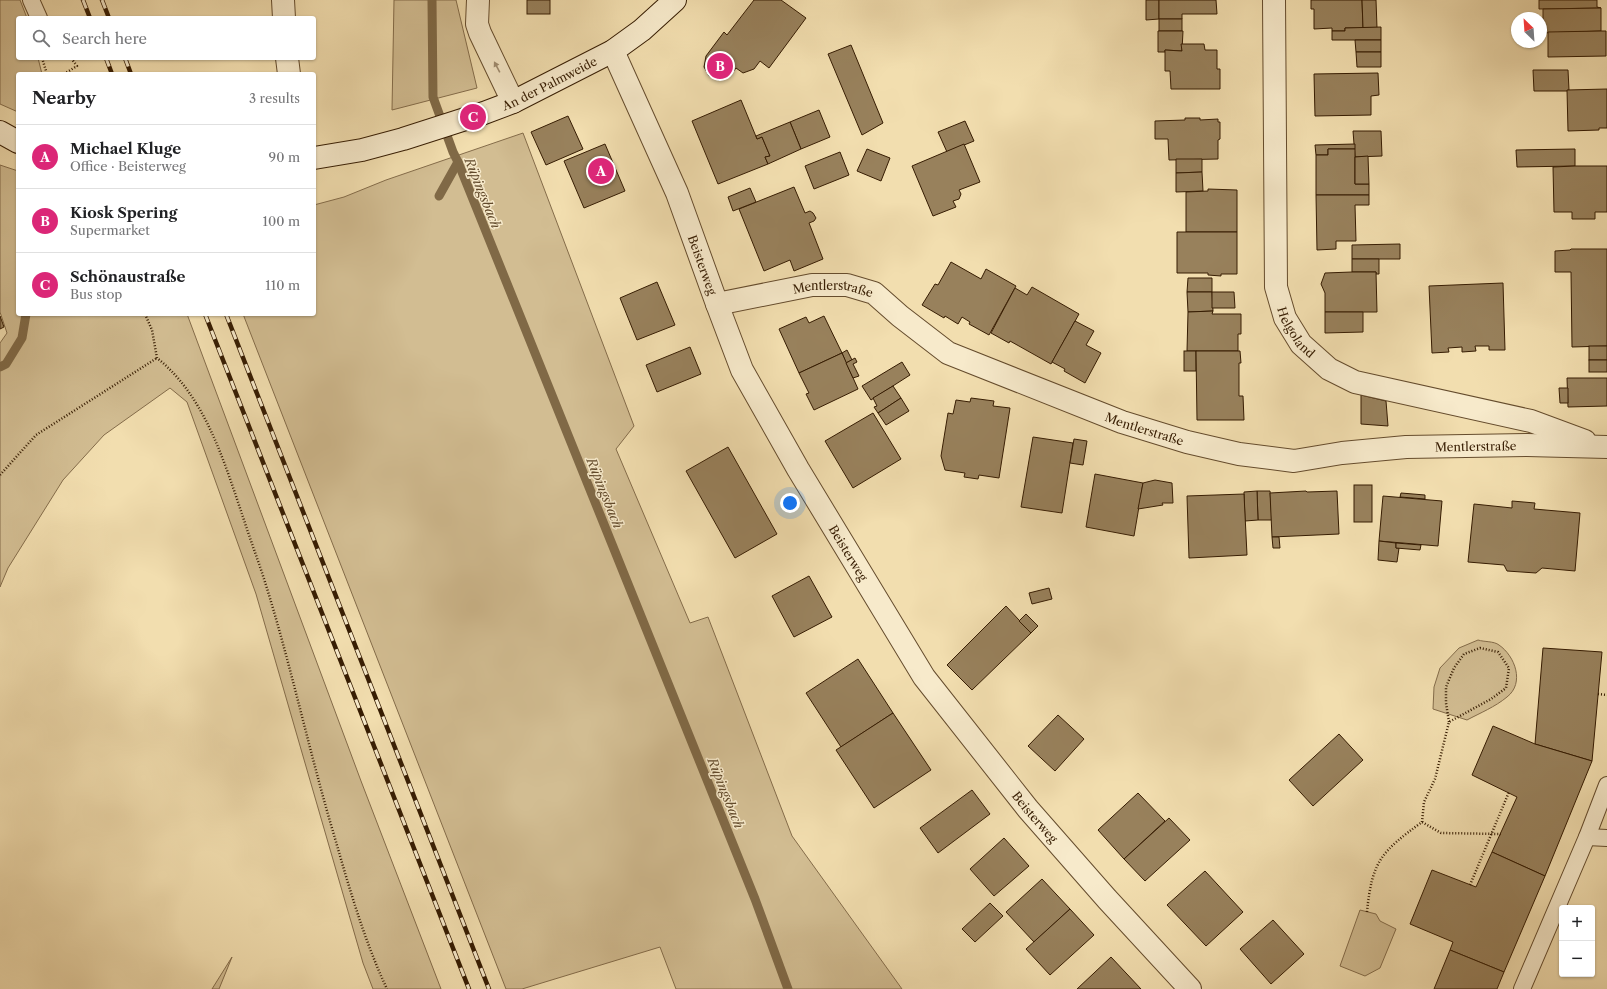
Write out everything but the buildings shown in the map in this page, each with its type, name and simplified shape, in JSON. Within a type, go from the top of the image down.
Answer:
[{"type":"street","points":[[283,0],[284,16]]},
{"type":"street","points":[[478,0],[477,24],[480,33],[513,102]]},
{"type":"street","name":"An der Palmweide","points":[[316,158],[362,150],[484,113],[513,102],[613,51],[642,30],[675,0]]},
{"type":"street","name":"Helgoland","points":[[1274,0],[1276,287],[1285,318],[1301,344],[1329,370],[1355,382],[1531,421],[1605,447]]},
{"type":"street","name":"Beisterweg","points":[[613,51],[676,193],[742,370],[798,469],[924,677],[1028,809],[1107,899],[1190,989]]},
{"type":"street","points":[[287,60],[289,72]]},
{"type":"street","points":[[0,132],[16,141]]},
{"type":"street","name":"Mentlerstraße","points":[[717,304],[812,285],[848,285],[874,294],[948,353],[1122,422],[1187,442],[1239,454],[1294,461],[1342,453],[1406,447],[1527,445],[1605,447]]},
{"type":"lane","points":[[31,0],[38,16]]},
{"type":"lane","points":[[1522,989],[1587,837],[1607,785]]},
{"type":"lane","points":[[1587,837],[1607,838]]},
{"type":"path","points":[[43,60],[46,72]]},
{"type":"path","points":[[67,72],[77,66],[72,60]]},
{"type":"path","points":[[147,316],[152,330],[157,358],[170,368],[192,395],[204,417],[236,496],[265,582],[292,678],[316,773],[343,867],[374,962],[387,989]]},
{"type":"path","points":[[0,475],[36,435],[157,358]]},
{"type":"path","points":[[1366,912],[1372,875],[1382,856],[1398,840],[1422,822],[1424,802],[1435,779],[1449,722],[1446,703],[1446,687],[1454,668],[1464,654],[1480,648],[1498,652],[1509,668],[1506,688],[1491,699],[1449,722]]},
{"type":"path","points":[[1598,694],[1607,695]]},
{"type":"path","points":[[1470,885],[1509,792]]},
{"type":"path","points":[[1422,822],[1440,833],[1501,834]]},
{"type":"shaded area","points":[[0,0],[20,0],[26,16],[16,16],[16,60],[38,60],[42,72],[16,72],[16,111],[0,104]]},
{"type":"shaded area","points":[[394,0],[456,0],[477,88],[392,110]]},
{"type":"shaded area","points":[[523,133],[634,426],[616,449],[690,623],[708,617],[792,836],[902,989],[676,989],[660,947],[522,989],[506,989],[244,316],[316,316],[316,204],[344,197],[386,180]]},
{"type":"shaded area","points":[[0,165],[16,170],[16,316],[188,316],[361,781],[441,989],[373,989],[363,963],[256,594],[187,402],[170,388],[104,435],[63,480],[8,568],[0,587],[0,343],[7,333],[0,312]]},
{"type":"shaded area","points":[[1478,640],[1492,642],[1505,650],[1510,656],[1516,670],[1516,685],[1507,697],[1498,704],[1467,720],[1433,709],[1434,687],[1440,668],[1459,648]]},
{"type":"shaded area","points":[[1360,910],[1376,914],[1380,921],[1396,929],[1380,968],[1365,976],[1340,966]]},
{"type":"shaded area","points":[[232,957],[219,989],[212,989]]},
{"type":"waterway","name":"Rüpingsbach","points":[[432,0],[433,97],[453,152],[755,899],[788,989]]},
{"type":"waterway","points":[[439,196],[458,162]]},
{"type":"waterway","points":[[0,367],[6,364],[22,338],[26,316]]},
{"type":"railway","points":[[83,0],[89,16]]},
{"type":"railway","points":[[102,0],[108,16]]},
{"type":"railway","points":[[107,60],[111,72]]},
{"type":"railway","points":[[126,60],[130,72]]},
{"type":"railway","points":[[206,316],[469,989]]},
{"type":"railway","points":[[227,316],[489,989]]},
{"type":"place","name":"Kiosk Spering","points":[[720,66]]},
{"type":"place","name":"Schönaustraße","points":[[473,117]]},
{"type":"place","name":"Michael Kluge","points":[[601,171]]}]
